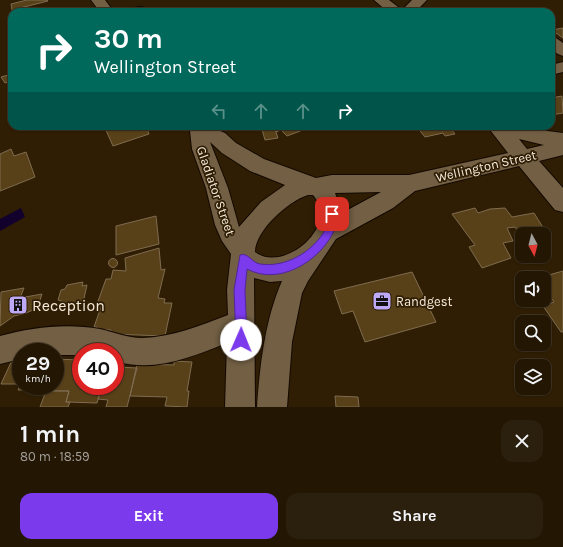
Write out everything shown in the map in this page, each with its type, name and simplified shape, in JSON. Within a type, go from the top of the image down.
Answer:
[{"type":"street","points":[[381,0],[391,8]]},
{"type":"street","points":[[411,8],[420,0]]},
{"type":"street","points":[[555,44],[563,51]]},
{"type":"street","name":"Gladiator Street","points":[[198,130],[202,154],[214,179],[230,234],[243,254]]},
{"type":"street","name":"Gladiator Street","points":[[204,130],[214,135],[241,156],[257,166],[313,186]]},
{"type":"street","points":[[499,130],[522,158],[563,203]]},
{"type":"street","points":[[516,130],[529,136],[563,140]]},
{"type":"street","name":"Wellington Street","points":[[409,184],[385,201],[330,231],[313,251],[291,266],[278,270],[258,269],[250,265],[243,254],[249,232],[266,212],[287,194],[313,186],[332,184],[409,184],[563,148]]},
{"type":"street","points":[[313,186],[323,192],[330,208],[332,221],[330,231]]},
{"type":"street","points":[[272,407],[280,330],[295,280],[313,251]]},
{"type":"street","points":[[240,407],[242,324],[240,290],[243,254]]},
{"type":"street","points":[[0,350],[32,343],[70,342],[101,344],[131,351],[160,350],[180,346],[242,324]]},
{"type":"shaded area","points":[[21,208],[25,217],[0,231],[0,219]]},
{"type":"building","points":[[27,0],[48,1],[20,8],[12,8],[11,4]]},
{"type":"building","points":[[563,28],[563,38],[555,32],[555,29]]},
{"type":"building","points":[[8,75],[8,82],[5,83],[1,77]]},
{"type":"building","points":[[562,96],[563,113],[555,114],[555,97]]},
{"type":"building","points":[[106,130],[148,130],[149,134],[113,146]]},
{"type":"building","points":[[262,130],[275,130],[278,138],[265,140]]},
{"type":"building","points":[[281,130],[303,130],[287,136]]},
{"type":"building","points":[[419,130],[452,130],[455,134],[445,136],[443,133],[425,137]]},
{"type":"building","points":[[11,149],[14,156],[26,152],[35,177],[0,191],[0,154]]},
{"type":"building","points":[[475,208],[478,213],[490,209],[505,208],[512,217],[534,213],[543,227],[507,228],[513,241],[503,243],[511,258],[482,268],[469,247],[475,245],[452,214]]},
{"type":"building","points":[[156,216],[159,244],[116,255],[116,226]]},
{"type":"building","points":[[159,248],[161,270],[165,269],[158,298],[165,299],[164,303],[172,303],[165,336],[110,334],[111,330],[96,329],[97,327],[94,327],[102,304],[97,304],[106,279],[111,279],[113,270],[126,271],[125,258]]},
{"type":"building","points":[[113,258],[118,263],[113,268],[108,263]]},
{"type":"building","points":[[563,271],[563,332],[561,332],[551,318],[551,315],[549,315],[544,307],[551,307],[551,303],[554,302],[551,298],[551,274]]},
{"type":"building","name":"Randgest","points":[[412,272],[436,322],[365,342],[353,311],[342,314],[334,291]]},
{"type":"building","points":[[83,282],[82,286],[87,285],[83,303],[63,305],[64,302],[58,300],[61,290],[65,289],[67,285]]},
{"type":"building","name":"Reception","points":[[24,288],[20,298],[42,294],[40,300],[33,310],[14,316],[0,326],[1,292]]},
{"type":"building","points":[[64,359],[72,360],[72,395],[99,395],[97,403],[66,402],[69,391],[64,391]]},
{"type":"building","points":[[12,360],[12,384],[1,384]]},
{"type":"building","points":[[174,361],[192,362],[187,391],[189,391],[187,407],[165,406],[167,397],[130,396],[137,364],[174,365]]},
{"type":"building","points":[[124,367],[137,368],[127,407],[106,407],[108,400],[98,399],[99,395],[124,395]]},
{"type":"building","points":[[64,391],[69,391],[66,402],[70,402],[68,407],[40,407],[44,395],[64,395]]},
{"type":"building","points":[[335,396],[358,397],[359,407],[336,407]]},
{"type":"place","name":"Randgest","points":[[382,301]]},
{"type":"place","name":"Reception","points":[[18,305]]},
{"type":"route","points":[[241,340],[242,324],[240,275],[243,258],[250,265],[258,269],[278,270],[291,266],[302,260],[313,251],[330,231],[332,214]]}]
